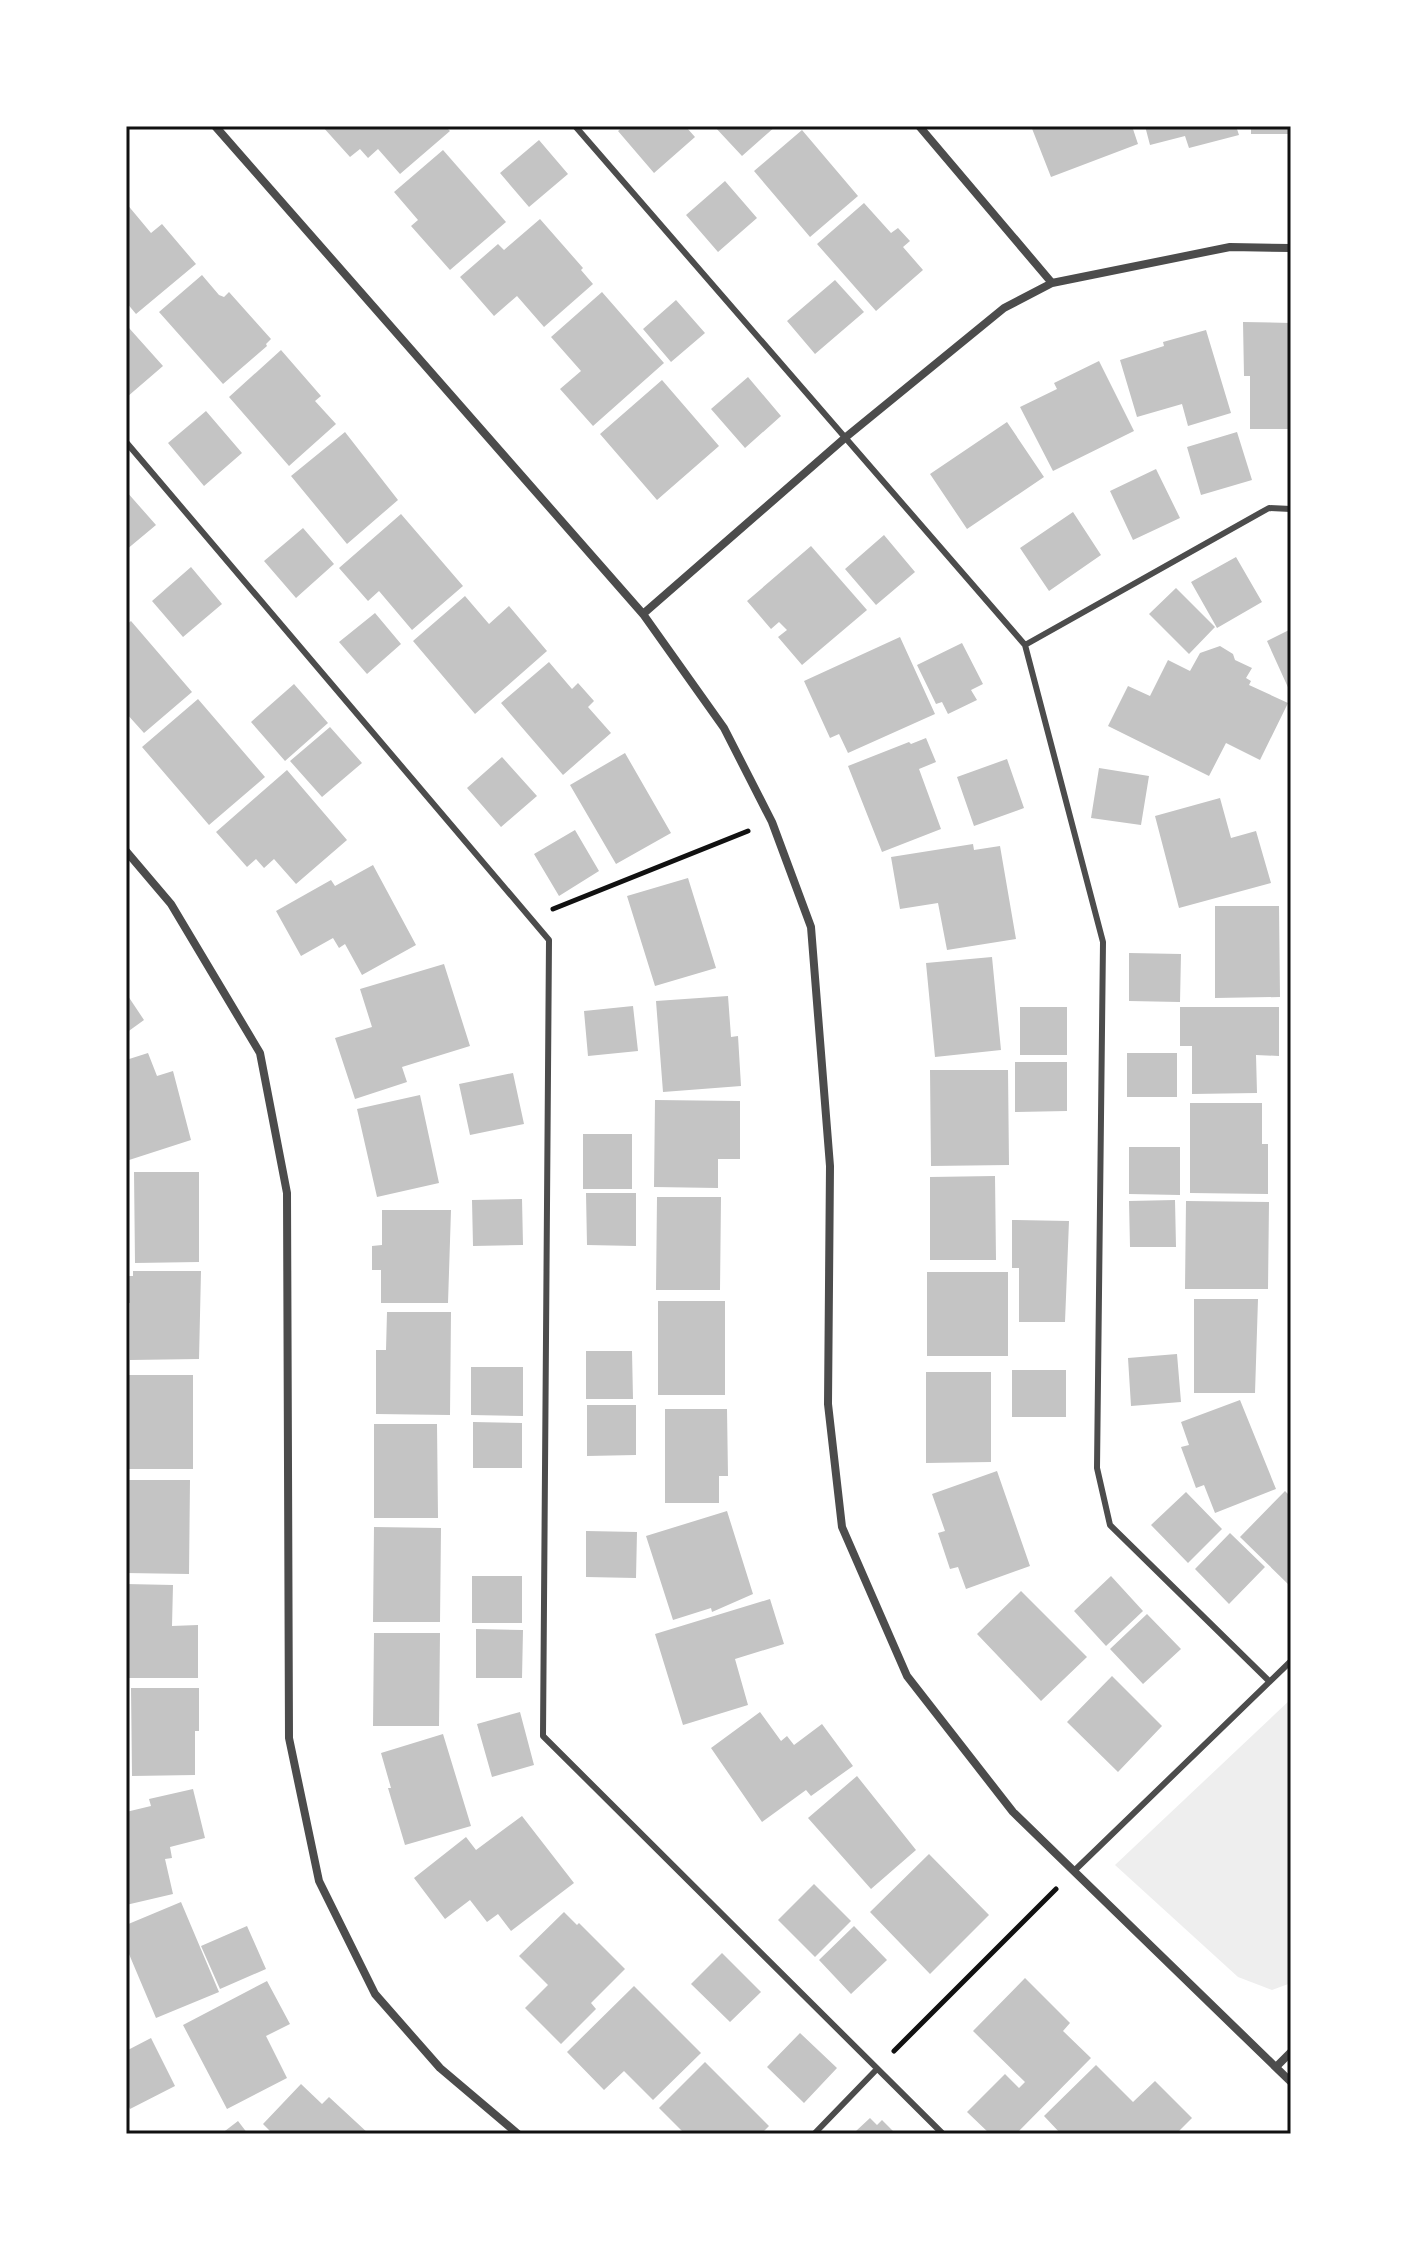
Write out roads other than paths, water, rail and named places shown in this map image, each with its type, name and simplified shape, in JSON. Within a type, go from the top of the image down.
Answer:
[{"type":"street","points":[[215,126],[643,614],[724,728],[772,822],[811,927],[830,1166],[828,1404],[842,1527],[907,1676],[1013,1812],[1291,2082]]},
{"type":"street","points":[[919,126],[1052,283]]},
{"type":"street","points":[[643,614],[846,437],[1004,308],[1052,283],[1230,247],[1291,248]]},
{"type":"street","points":[[126,851],[171,904],[260,1053],[287,1193],[289,1738],[319,1881],[375,1994],[440,2068],[518,2134]]},
{"type":"street","points":[[1276,2067],[1291,2052]]},
{"type":"lane","points":[[575,126],[1025,645],[1103,942],[1097,1468],[1110,1525],[1269,1681]]},
{"type":"lane","points":[[126,442],[549,940],[543,1736],[943,2134]]},
{"type":"lane","points":[[1025,645],[1269,508],[1291,509]]},
{"type":"lane","points":[[1074,1871],[1291,1661]]},
{"type":"lane","points":[[814,2134],[877,2069]]}]
